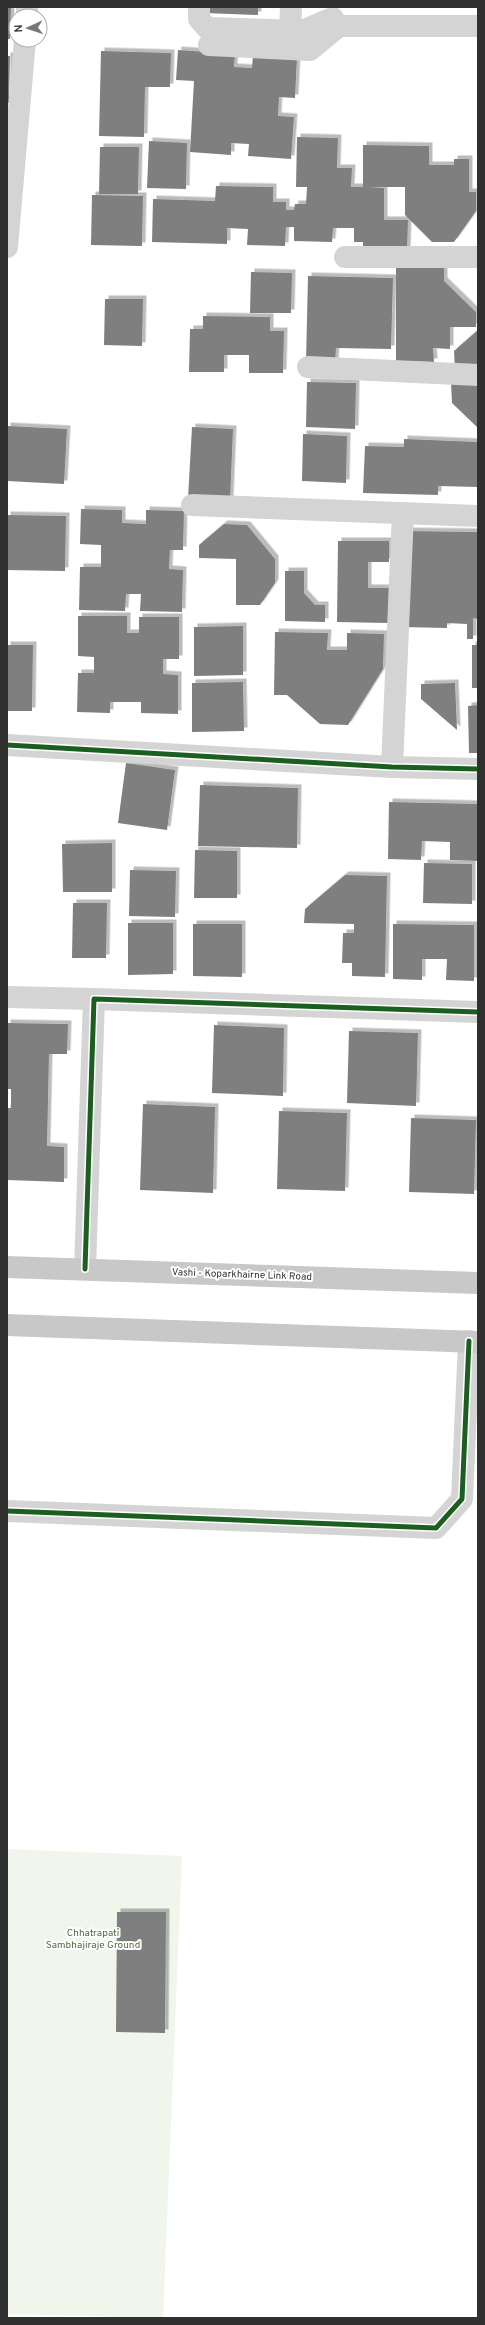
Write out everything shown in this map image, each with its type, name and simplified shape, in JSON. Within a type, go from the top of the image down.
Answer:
[{"type":"main road","name":"Vashi - Koparkhairne Link Road","points":[[7,1267],[478,1283]]},
{"type":"main road","points":[[7,1325],[474,1341]]},
{"type":"street","points":[[199,7],[199,19],[207,28],[302,31],[335,17],[478,26]]},
{"type":"street","points":[[290,31],[291,7]]},
{"type":"street","points":[[209,44],[310,50],[335,17]]},
{"type":"street","points":[[8,237],[24,48]]},
{"type":"street","points":[[345,257],[478,257]]},
{"type":"street","points":[[308,367],[478,375]]},
{"type":"street","points":[[192,505],[478,516]]},
{"type":"street","points":[[392,767],[403,513]]},
{"type":"street","points":[[7,745],[392,767],[478,769]]},
{"type":"street","points":[[7,997],[478,1012]]},
{"type":"street","points":[[85,1269],[94,999]]},
{"type":"street","points":[[7,1511],[436,1528],[462,1499],[474,1341]]},
{"type":"green space","name":"Chhatrapati Sambhajiraje Ground","points":[[7,1849],[182,1856],[163,2318],[7,2314]]},
{"type":"building","points":[[7,7],[11,7],[8,8],[7,39]]},
{"type":"building","points":[[205,7],[258,7],[258,15],[205,13]]},
{"type":"building","points":[[178,50],[235,54],[234,67],[252,68],[253,55],[297,57],[295,98],[279,97],[278,116],[294,117],[291,159],[248,156],[249,144],[231,143],[231,155],[190,152],[194,81],[176,80]]},
{"type":"building","points":[[101,51],[171,53],[170,87],[145,87],[144,137],[99,136]]},
{"type":"building","points":[[7,56],[10,56],[9,103],[7,103]]},
{"type":"building","points":[[297,137],[338,138],[337,168],[352,168],[351,187],[363,187],[363,145],[429,146],[429,165],[454,165],[454,159],[469,159],[469,192],[476,192],[476,211],[454,242],[432,242],[405,215],[405,187],[369,187],[384,188],[384,220],[408,220],[407,251],[363,249],[363,242],[354,242],[354,228],[333,228],[332,242],[294,241],[294,227],[286,227],[285,246],[247,245],[248,229],[227,228],[227,244],[152,242],[153,199],[215,201],[216,186],[273,187],[273,202],[286,202],[286,210],[294,210],[295,204],[306,204],[307,187],[296,187]]},
{"type":"building","points":[[149,141],[187,143],[186,189],[147,188]]},
{"type":"building","points":[[100,147],[139,147],[138,194],[99,194]]},
{"type":"building","points":[[92,195],[143,196],[142,246],[91,245]]},
{"type":"building","points":[[396,263],[444,264],[444,281],[476,312],[476,327],[450,327],[450,349],[433,348],[434,362],[396,361]]},
{"type":"building","points":[[251,272],[292,273],[291,313],[250,313]]},
{"type":"building","points":[[308,276],[393,278],[391,349],[336,348],[335,363],[306,362]]},
{"type":"building","points":[[105,299],[143,299],[142,346],[104,345]]},
{"type":"building","points":[[203,316],[270,317],[270,331],[284,331],[283,373],[249,373],[249,355],[224,355],[224,372],[189,372],[190,329],[203,329]]},
{"type":"building","points":[[478,330],[478,370],[455,371],[454,351]]},
{"type":"building","points":[[307,382],[356,383],[355,429],[306,427]]},
{"type":"building","points":[[451,382],[478,382],[478,428],[452,403]]},
{"type":"building","points":[[7,426],[67,429],[64,484],[7,481]]},
{"type":"building","points":[[192,427],[233,429],[230,501],[188,499]]},
{"type":"building","points":[[303,434],[347,436],[346,483],[302,481]]},
{"type":"building","points":[[404,439],[478,442],[478,487],[438,486],[438,495],[363,493],[365,446],[404,447]]},
{"type":"building","points":[[81,509],[122,510],[122,523],[146,524],[146,510],[184,511],[183,550],[170,550],[169,569],[183,570],[182,612],[140,611],[141,594],[126,594],[125,611],[79,610],[80,567],[101,567],[101,545],[80,544]]},
{"type":"building","points":[[7,515],[66,516],[65,571],[7,570]]},
{"type":"building","points":[[224,524],[247,525],[275,559],[275,583],[260,605],[236,605],[236,559],[199,558],[199,545]]},
{"type":"building","points":[[403,531],[478,532],[478,619],[473,618],[473,639],[467,639],[467,624],[447,623],[447,628],[402,627]]},
{"type":"building","points":[[338,541],[389,541],[389,562],[368,562],[368,588],[389,588],[388,623],[337,622]]},
{"type":"building","points":[[285,571],[304,571],[304,593],[315,605],[325,605],[325,622],[285,621]]},
{"type":"building","points":[[78,616],[127,616],[127,633],[139,633],[139,617],[179,617],[179,659],[163,659],[163,674],[178,675],[178,714],[141,713],[141,702],[110,702],[110,713],[77,712],[78,673],[94,673],[94,657],[78,656]]},
{"type":"building","points":[[243,626],[243,675],[194,676],[194,627]]},
{"type":"building","points":[[275,632],[328,633],[327,650],[347,650],[347,633],[384,634],[383,669],[348,725],[320,724],[287,695],[274,695]]},
{"type":"building","points":[[7,645],[33,645],[32,711],[7,711]]},
{"type":"building","points":[[472,645],[478,645],[478,688],[472,688]]},
{"type":"building","points":[[243,682],[244,731],[192,732],[192,683]]},
{"type":"building","points":[[455,683],[457,730],[421,699],[421,684]]},
{"type":"building","points":[[478,705],[478,753],[469,753],[468,706]]},
{"type":"building","points":[[126,763],[175,770],[167,830],[118,823]]},
{"type":"building","points":[[200,785],[298,788],[297,848],[198,846]]},
{"type":"building","points":[[389,802],[478,804],[478,861],[450,860],[450,842],[422,841],[421,860],[388,859]]},
{"type":"building","points":[[112,843],[112,892],[63,892],[62,844]]},
{"type":"building","points":[[195,850],[237,851],[237,898],[194,898]]},
{"type":"building","points":[[424,863],[472,864],[472,904],[423,903]]},
{"type":"building","points":[[130,870],[176,871],[175,917],[129,916]]},
{"type":"building","points":[[345,875],[387,876],[385,977],[352,976],[352,963],[342,963],[343,933],[354,933],[354,924],[304,923],[305,909]]},
{"type":"building","points":[[73,903],[107,903],[106,958],[72,958]]},
{"type":"building","points":[[128,923],[173,923],[173,974],[128,975]]},
{"type":"building","points":[[193,924],[242,924],[242,977],[193,976]]},
{"type":"building","points":[[393,924],[474,925],[474,981],[446,980],[447,959],[422,959],[422,980],[393,979]]},
{"type":"building","points":[[7,1023],[68,1024],[67,1054],[49,1054],[47,1146],[64,1147],[64,1182],[7,1180],[7,1108],[11,1108],[11,1089],[7,1089]]},
{"type":"building","points":[[214,1025],[284,1028],[283,1096],[212,1093]]},
{"type":"building","points":[[349,1031],[418,1033],[416,1106],[347,1103]]},
{"type":"building","points":[[143,1104],[215,1107],[213,1193],[140,1190]]},
{"type":"building","points":[[279,1111],[347,1113],[345,1191],[277,1189]]},
{"type":"building","points":[[411,1118],[476,1120],[474,1194],[409,1192]]},
{"type":"building","points":[[117,1912],[166,1912],[165,2033],[116,2032]]},
{"type":"cycle path","points":[[7,745],[392,767],[478,769]]},
{"type":"cycle path","points":[[85,1269],[94,999],[478,1012]]},
{"type":"cycle path","points":[[7,1511],[436,1528],[462,1499],[469,1341]]}]
